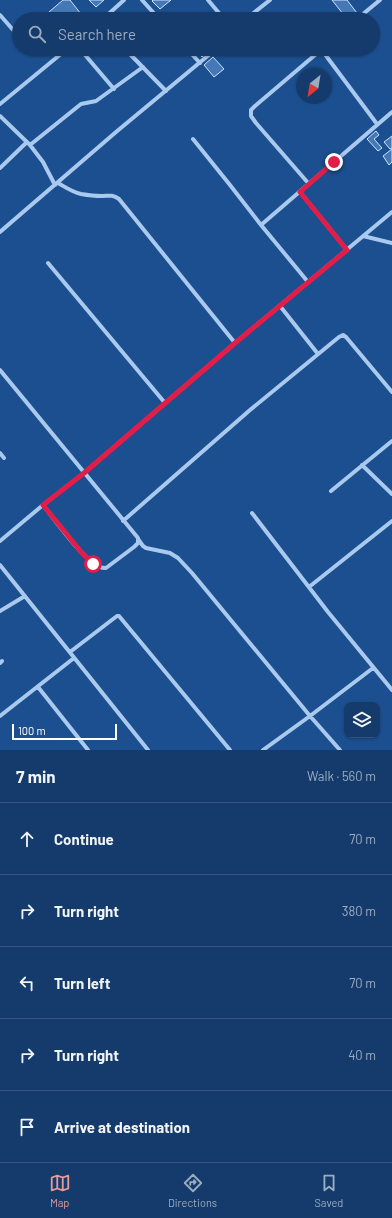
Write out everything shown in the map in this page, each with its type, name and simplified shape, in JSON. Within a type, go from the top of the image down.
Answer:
[{"type":"street","points":[[110,12],[124,0]]},
{"type":"street","points":[[142,0],[153,12]]},
{"type":"street","points":[[208,0],[218,12]]},
{"type":"street","points":[[255,12],[270,0]]},
{"type":"street","points":[[365,12],[380,0]]},
{"type":"street","points":[[0,15],[12,29]]},
{"type":"street","points":[[0,104],[58,56]]},
{"type":"street","points":[[86,56],[114,89]]},
{"type":"street","points":[[132,56],[166,91]]},
{"type":"street","points":[[194,56],[200,63]]},
{"type":"street","points":[[0,232],[116,132],[208,56]]},
{"type":"street","points":[[309,184],[256,123],[251,116],[251,110],[313,56]]},
{"type":"street","points":[[326,56],[377,124]]},
{"type":"street","points":[[0,168],[29,143],[81,104],[96,100],[143,68]]},
{"type":"street","points":[[261,225],[392,112]]},
{"type":"street","points":[[0,116],[29,143],[43,162],[56,184],[80,194],[101,196],[111,195],[119,199],[235,343]]},
{"type":"street","points":[[193,139],[308,282]]},
{"type":"street","points":[[300,192],[347,250]]},
{"type":"street","points":[[0,541],[84,473],[235,343],[392,212]]},
{"type":"street","points":[[363,236],[392,243]]},
{"type":"street","points":[[48,263],[165,403]]},
{"type":"street","points":[[280,306],[318,354]]},
{"type":"street","points":[[123,521],[250,410],[343,335],[392,392]]},
{"type":"street","points":[[0,370],[143,546],[170,553],[192,573],[310,716],[340,750]]},
{"type":"street","points":[[330,491],[392,441]]},
{"type":"street","points":[[0,453],[4,458]]},
{"type":"street","points":[[362,465],[392,494]]},
{"type":"street","points":[[43,505],[82,553],[93,564],[100,567],[106,568],[134,548],[138,543],[138,538]]},
{"type":"street","points":[[252,512],[328,612],[392,690]]},
{"type":"street","points":[[309,587],[392,520]]},
{"type":"street","points":[[0,565],[148,750]]},
{"type":"street","points":[[0,611],[25,596]]},
{"type":"street","points":[[70,652],[119,616],[230,750]]},
{"type":"street","points":[[0,716],[74,658]]},
{"type":"street","points":[[263,750],[373,668]]},
{"type":"street","points":[[38,687],[88,750]]},
{"type":"building","points":[[63,0],[70,0],[79,12],[49,12]]},
{"type":"building","points":[[89,0],[104,0],[96,7]]},
{"type":"building","points":[[171,0],[160,9],[152,1]]},
{"type":"building","points":[[332,0],[347,0],[356,12],[341,12]]},
{"type":"building","points":[[213,57],[224,69],[214,77],[204,65]]},
{"type":"building","points":[[376,131],[379,135],[374,139],[382,148],[378,151],[367,139]]},
{"type":"building","points":[[392,136],[392,148],[390,149],[384,142]]},
{"type":"building","points":[[392,149],[392,162],[389,165],[383,156]]},
{"type":"route","points":[[93,564],[82,553],[43,505],[84,473],[235,343],[347,250],[300,192],[334,162]]}]
